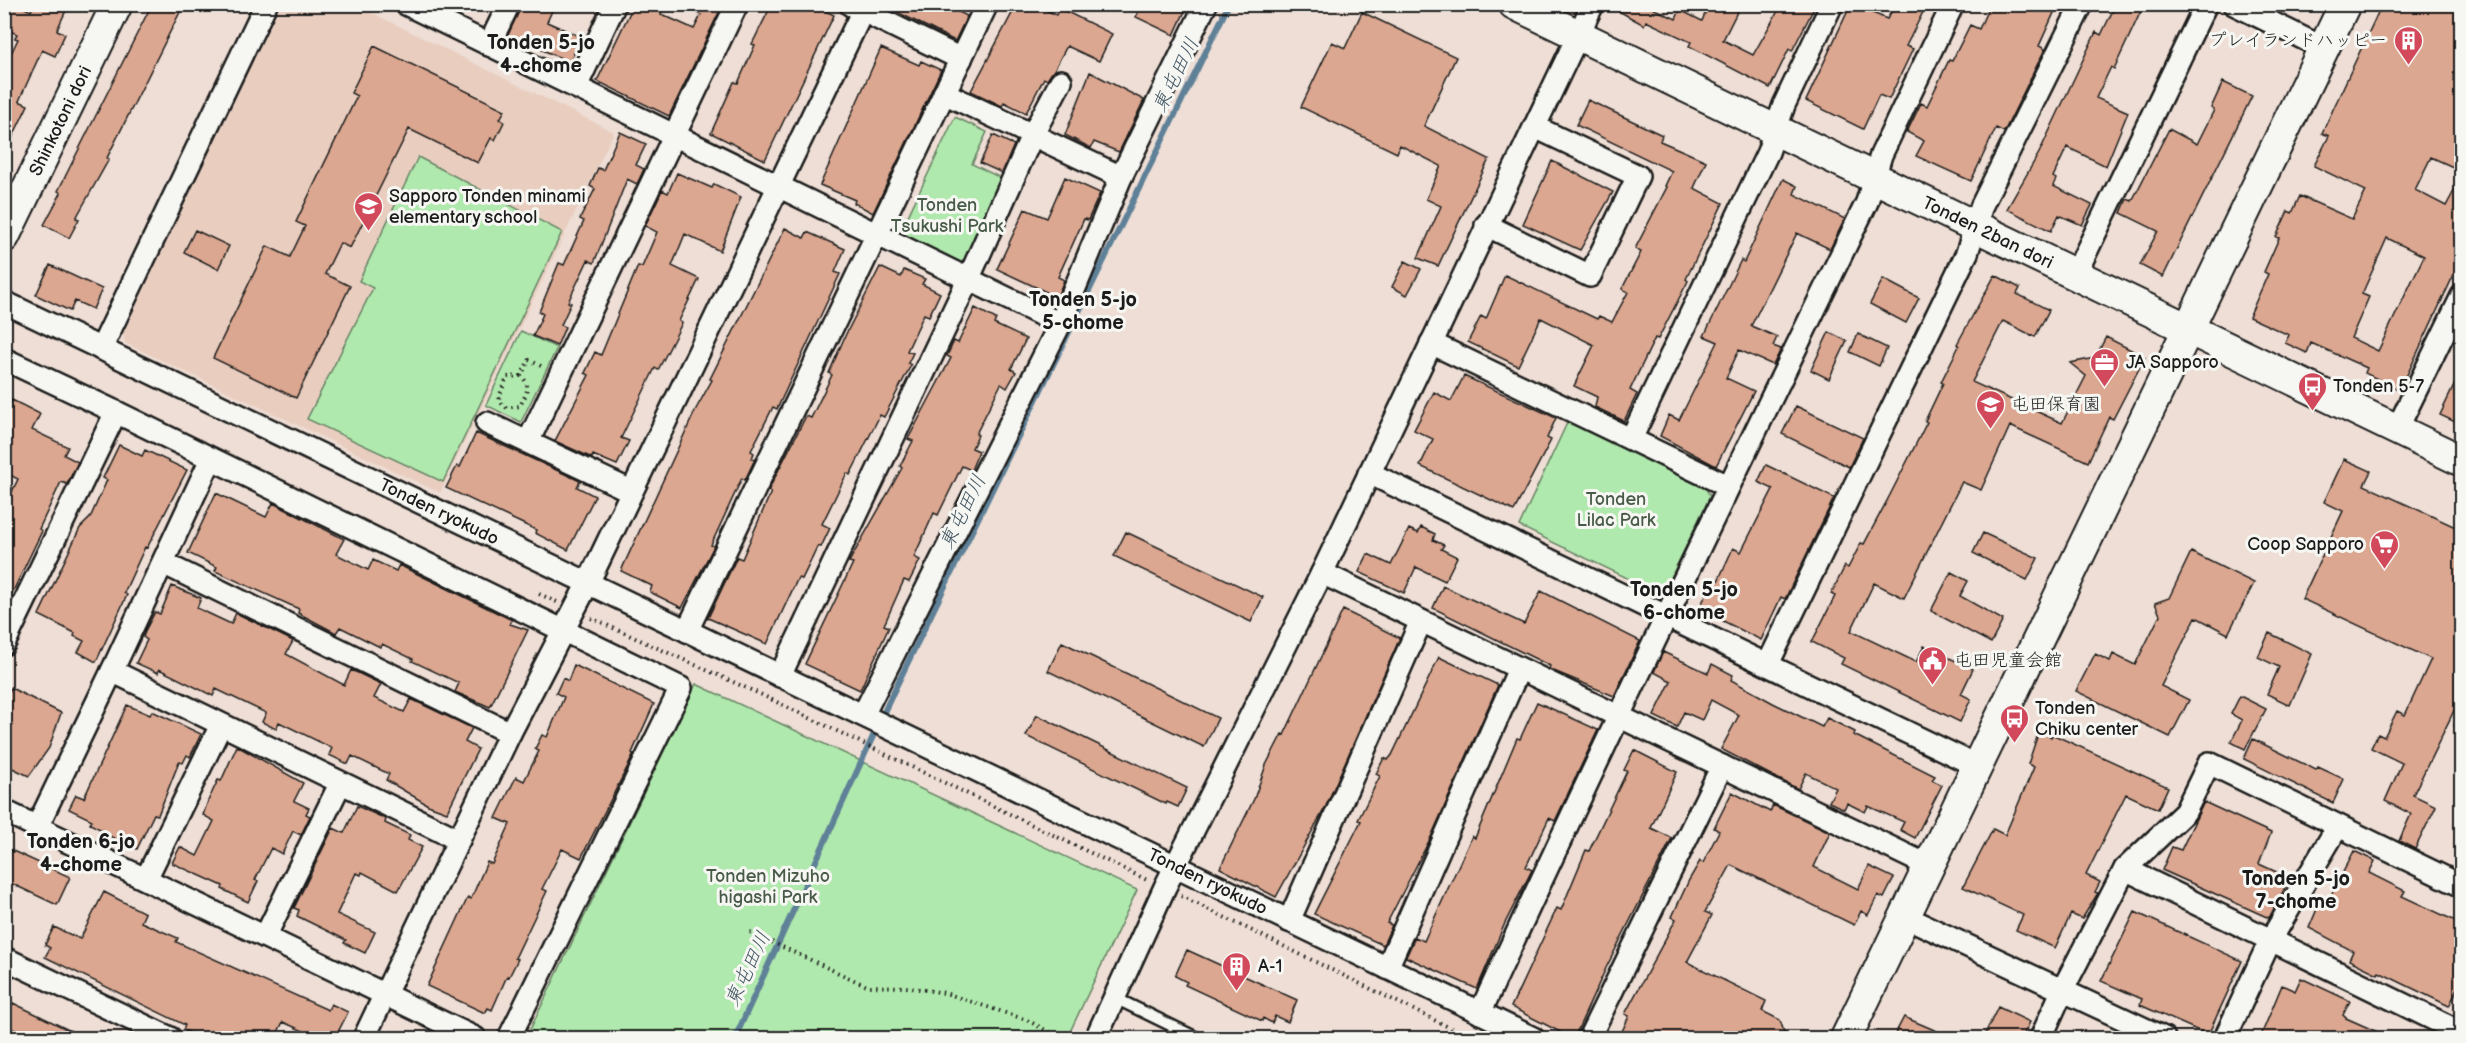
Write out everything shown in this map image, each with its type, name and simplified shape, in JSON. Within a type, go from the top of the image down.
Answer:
[{"type":"street","name":"Shinkotoni dori","points":[[4,237],[117,4]]},
{"type":"street","points":[[101,349],[266,4]]},
{"type":"street","points":[[406,4],[1060,324]]},
{"type":"street","points":[[489,45],[509,4]]},
{"type":"street","points":[[576,87],[615,4]]},
{"type":"street","points":[[528,442],[738,4]]},
{"type":"street","points":[[687,631],[987,4]]},
{"type":"street","points":[[873,721],[1060,324],[1121,177],[1206,4]]},
{"type":"street","name":"Tonden 2ban dori","points":[[1514,4],[2462,461]]},
{"type":"street","points":[[1096,1038],[1176,864],[1322,573],[1593,4]]},
{"type":"street","points":[[1631,439],[1776,131],[1784,105],[1832,4]]},
{"type":"street","points":[[1480,1013],[1617,716],[1668,617],[1728,486],[1867,202],[1881,155],[1953,4]]},
{"type":"street","points":[[1768,664],[1967,253],[1983,203],[2082,4]]},
{"type":"street","points":[[2075,275],[2206,4]]},
{"type":"street","points":[[2234,4],[2323,48]]},
{"type":"street","points":[[1846,1038],[1931,867],[2345,4]]},
{"type":"street","points":[[364,1038],[510,733],[588,583],[779,188],[860,7],[961,59]]},
{"type":"street","points":[[780,676],[968,280],[1033,134],[1061,81]]},
{"type":"street","points":[[944,93],[1121,177]]},
{"type":"street","points":[[1486,225],[1590,276],[1638,176],[1535,127]]},
{"type":"street","points":[[2397,429],[2462,296]]},
{"type":"street","name":"Tonden ryokudo","points":[[4,302],[873,721],[1176,864],[1533,1038]]},
{"type":"street","points":[[1431,343],[1728,486]]},
{"type":"street","points":[[4,359],[681,688],[509,1038]]},
{"type":"street","points":[[4,644],[116,412]]},
{"type":"street","points":[[487,423],[631,491]]},
{"type":"street","points":[[37,827],[211,459]]},
{"type":"street","points":[[1369,473],[1979,767]]},
{"type":"street","points":[[163,564],[510,733]]},
{"type":"street","points":[[1322,573],[1931,867]]},
{"type":"street","points":[[1289,921],[1421,621]]},
{"type":"street","points":[[1387,968],[1519,669]]},
{"type":"street","points":[[112,671],[459,840]]},
{"type":"street","points":[[146,879],[221,725]]},
{"type":"street","points":[[2041,1038],[2063,989],[2125,869],[2185,812],[2209,764],[2462,886]]},
{"type":"street","points":[[1589,1038],[1722,766]]},
{"type":"street","points":[[266,936],[340,784]]},
{"type":"street","points":[[4,811],[475,1038]]},
{"type":"street","points":[[2225,1038],[2270,941],[2338,826]]},
{"type":"street","points":[[2125,869],[2462,1033]]},
{"type":"street","points":[[1906,917],[2164,1038]]},
{"type":"street","points":[[4,958],[170,1038]]},
{"type":"lane","points":[[1115,998],[1197,1038]]},
{"type":"path","points":[[521,376],[529,360],[550,369]]},
{"type":"path","points":[[521,376],[527,381],[528,388],[520,406],[507,408],[501,404],[499,397],[507,378],[521,376]]},
{"type":"path","points":[[858,742],[1149,881]]},
{"type":"path","points":[[1181,896],[1471,1038]]},
{"type":"path","points":[[750,932],[867,986],[906,987],[945,993],[1027,1020],[1060,1038]]},
{"type":"shaded area","name":"Sapporo Tonden minami elementary school","points":[[280,5],[356,5],[614,132],[440,493],[125,343],[123,333]]},
{"type":"green space","name":"Tonden Tsukushi Park","points":[[955,117],[987,132],[972,164],[1003,179],[964,265],[899,235]]},
{"type":"green space","points":[[418,157],[562,232],[443,482],[307,419],[373,288],[359,281]]},
{"type":"green space","points":[[521,331],[557,348],[521,422],[486,405]]},
{"type":"green space","name":"Tonden Lilac Park","points":[[1568,421],[1706,489],[1710,496],[1665,590],[1656,592],[1519,526]]},
{"type":"green space","name":"Tonden Mizuho higashi Park","points":[[696,684],[1137,890],[1067,1038],[526,1038]]},
{"type":"building","points":[[4,4],[16,4],[31,11],[34,4],[69,4],[57,30],[65,34],[55,56],[42,50],[19,101],[28,105],[4,155],[4,68],[18,39],[15,38],[17,34],[4,28]]},
{"type":"building","points":[[152,4],[184,4],[107,158],[109,159],[76,218],[79,219],[69,238],[44,225],[61,193],[58,191]]},
{"type":"building","points":[[522,4],[555,4],[547,22],[581,37],[570,62],[508,35]]},
{"type":"building","points":[[634,4],[665,4],[661,14],[694,29],[701,15],[681,4],[723,4],[669,116],[597,81]]},
{"type":"building","points":[[772,4],[811,4],[834,15],[765,160],[711,133],[734,82],[738,83],[755,45],[752,44]]},
{"type":"building","points":[[881,4],[926,4],[941,11],[945,5],[967,16],[955,41]]},
{"type":"building","points":[[1017,4],[1035,4],[1056,15],[1059,8],[1112,34],[1099,61],[1067,46],[1047,80],[1044,78],[1026,113],[1004,102],[1002,106],[971,91]]},
{"type":"building","points":[[1142,4],[1171,4],[1185,11],[1174,35],[1136,17]]},
{"type":"building","points":[[1606,4],[1654,4],[1652,8],[1676,19],[1680,10],[1702,21],[1709,4],[1741,4],[1723,40],[1753,55],[1782,4],[1816,4],[1792,51],[1789,49],[1770,88],[1689,46],[1691,42],[1646,21],[1644,25]]},
{"type":"building","points":[[1851,4],[1887,19],[1896,4],[1912,4],[1924,10],[1906,46],[1913,49],[1889,99],[1879,95],[1863,129],[1806,101]]},
{"type":"building","points":[[1990,4],[2058,4],[2039,46],[2045,49],[2004,132],[1996,128],[1971,181],[1916,156],[1924,141],[1907,132],[1921,103],[1927,106],[1949,60],[1952,61],[1970,25],[1979,29]]},
{"type":"building","points":[[2116,4],[2129,4],[2141,11],[2114,69],[2111,67],[2096,98],[2128,112],[2106,166],[2067,147],[2053,177],[2056,179],[2053,186],[2092,205],[2082,225],[2059,215],[2051,231],[2007,209],[2039,153],[2096,32],[2101,35]]},
{"type":"building","points":[[2382,4],[2462,4],[2462,171],[2431,157],[2415,190],[2446,206],[2462,176],[2462,257],[2400,390],[2365,373],[2367,368],[2311,343],[2307,353],[2285,343],[2289,335],[2249,317],[2268,274],[2264,272],[2279,238],[2276,237],[2288,211],[2292,213],[2300,196],[2352,219],[2366,191],[2314,166],[2329,136],[2322,133]],"holes":[[[2387,238],[2424,256],[2378,351],[2351,338],[2369,297],[2362,294]]]},
{"type":"building","points":[[1362,12],[1456,57],[1424,126],[1489,159],[1438,266],[1418,258],[1441,206],[1426,199],[1441,166],[1400,145],[1397,153],[1301,107],[1332,42],[1345,48]]},
{"type":"building","points":[[374,46],[505,110],[500,119],[504,122],[495,140],[491,138],[478,163],[409,129],[350,248],[340,243],[325,274],[350,286],[296,398],[213,358],[267,246],[290,257],[305,226],[296,222],[357,96],[351,93]]},
{"type":"building","points":[[881,48],[919,65],[921,61],[941,70],[873,213],[854,203],[855,200],[820,185]]},
{"type":"building","points":[[1090,72],[1144,100],[1119,152],[1094,142],[1091,148],[1065,135]]},
{"type":"building","points":[[2223,82],[2252,96],[2163,277],[2140,265],[2158,231],[2121,213],[2127,199],[2132,201],[2169,129],[2197,144],[2214,110],[2211,108]]},
{"type":"building","points":[[1588,100],[1662,135],[1660,141],[1706,161],[1694,188],[1723,203],[1686,279],[1688,281],[1658,339],[1655,338],[1630,390],[1637,394],[1624,421],[1595,407],[1597,397],[1574,386],[1594,345],[1541,318],[1518,366],[1468,342],[1481,316],[1486,319],[1505,275],[1597,319],[1599,316],[1612,322],[1628,292],[1622,289],[1641,252],[1635,249],[1667,187],[1665,186],[1672,171],[1576,125]]},
{"type":"building","points":[[620,132],[646,144],[636,165],[644,169],[637,184],[627,179],[594,263],[588,260],[568,302],[571,303],[561,325],[565,327],[557,346],[533,336],[543,314],[539,312],[559,263],[564,265],[584,221],[580,219],[595,189],[590,186],[598,168],[603,170]]},
{"type":"building","points":[[993,135],[1014,145],[1002,173],[980,163]]},
{"type":"building","points":[[1552,161],[1613,192],[1580,250],[1523,224]]},
{"type":"building","points":[[677,173],[712,188],[714,184],[741,197],[720,251],[685,234],[672,266],[699,279],[679,321],[682,323],[658,370],[655,368],[621,438],[629,441],[617,465],[593,455],[592,458],[555,441],[589,375],[585,373],[595,352],[601,355],[638,266],[642,267],[657,232],[645,226],[662,190],[668,193]]},
{"type":"building","points":[[1065,177],[1100,193],[1088,220],[1084,219],[1058,277],[1064,280],[1057,297],[997,269],[1025,209],[1047,218]]},
{"type":"building","points":[[1783,179],[1797,186],[1794,194],[1845,219],[1830,249],[1797,233],[1751,326],[1777,337],[1773,346],[1781,349],[1773,365],[1739,350],[1726,378],[1754,391],[1716,466],[1660,436],[1669,415],[1679,420],[1718,342],[1704,336],[1741,260],[1744,262]]},
{"type":"building","points":[[785,228],[804,238],[807,232],[845,249],[835,272],[840,274],[777,409],[773,407],[751,451],[754,453],[752,458],[755,459],[745,480],[742,478],[711,545],[714,546],[682,608],[650,592],[652,586],[621,571],[696,409],[712,380],[710,379]]},
{"type":"building","points":[[195,230],[229,246],[218,269],[184,252]]},
{"type":"building","points":[[1405,261],[1421,269],[1407,295],[1392,287]]},
{"type":"building","points":[[50,265],[102,289],[93,309],[75,301],[70,311],[36,295]]},
{"type":"building","points":[[880,267],[901,277],[904,270],[925,279],[922,284],[940,293],[929,316],[924,314],[907,351],[913,353],[908,363],[911,365],[884,417],[880,415],[850,475],[847,473],[822,524],[830,528],[821,547],[818,546],[802,579],[798,578],[767,644],[708,618],[737,557],[742,559],[771,492],[768,491],[806,416],[811,418],[832,375],[829,373],[846,334]]},
{"type":"building","points":[[1995,275],[2020,288],[2017,294],[2049,310],[2035,337],[2003,321],[1972,382],[2062,423],[2086,376],[2070,363],[2095,358],[2106,337],[2145,357],[2113,419],[2109,417],[2088,462],[2010,426],[1981,490],[1962,482],[1904,598],[1874,583],[1851,631],[1916,662],[1924,646],[1973,669],[1961,694],[1971,699],[1960,722],[1841,664],[1844,658],[1812,642],[1835,596],[1831,594],[1845,566],[1848,568],[1861,543],[1864,544],[1927,422],[1925,421],[1943,383],[1941,382],[1959,346],[1957,344]]},
{"type":"building","points":[[1883,279],[1919,298],[1906,323],[1870,304]]},
{"type":"building","points":[[975,308],[996,319],[994,324],[1026,339],[1011,369],[1016,372],[1007,388],[1001,384],[976,434],[978,435],[972,448],[979,451],[971,470],[962,466],[938,515],[934,513],[914,557],[920,560],[909,582],[904,580],[884,625],[889,627],[860,690],[805,664],[853,563],[849,562],[902,468],[900,466],[913,441],[908,439],[951,358],[947,356],[954,341],[958,343]]},
{"type":"building","points":[[1829,332],[1847,341],[1829,379],[1811,370]]},
{"type":"building","points":[[1858,334],[1887,348],[1879,366],[1850,352]]},
{"type":"building","points":[[2462,369],[2462,425],[2440,415]]},
{"type":"building","points":[[1464,376],[1556,418],[1547,438],[1551,440],[1514,511],[1420,466],[1433,439],[1414,430],[1434,392],[1451,401]]},
{"type":"building","points":[[12,400],[40,414],[32,430],[68,447],[64,455],[78,462],[67,484],[61,482],[39,529],[42,531],[4,610],[4,509],[18,479],[4,472],[4,414]]},
{"type":"building","points":[[1796,406],[1863,438],[1849,467],[1782,434]]},
{"type":"building","points":[[476,433],[580,481],[577,487],[595,496],[568,550],[535,533],[536,530],[446,488],[457,466],[460,467]]},
{"type":"building","points":[[119,445],[142,456],[145,450],[187,470],[147,548],[145,547],[124,593],[127,595],[96,662],[78,652],[84,641],[74,636],[75,633],[39,615],[80,528],[90,518],[107,480],[103,478]]},
{"type":"building","points":[[2344,459],[2371,471],[2364,485],[2462,530],[2462,694],[2413,795],[2436,806],[2415,849],[2399,841],[2411,814],[2385,801],[2402,763],[2371,748],[2378,734],[2384,737],[2397,711],[2405,715],[2431,659],[2302,599],[2343,511],[2324,502]]},
{"type":"building","points":[[1766,465],[1834,498],[1785,599],[1781,597],[1761,640],[1699,609],[1714,579],[1718,581],[1733,548],[1741,552],[1773,489],[1758,482]]},
{"type":"building","points":[[216,493],[266,517],[273,503],[344,539],[336,554],[368,570],[373,560],[396,571],[399,565],[512,620],[510,624],[528,630],[490,707],[455,692],[459,683],[412,661],[413,659],[382,644],[380,647],[340,627],[336,633],[298,613],[299,609],[215,571],[217,567],[188,553]]},
{"type":"building","points":[[1421,527],[1435,534],[1433,540],[1444,545],[1441,549],[1457,557],[1445,581],[1416,567],[1404,593],[1359,572],[1368,554],[1391,565],[1409,529],[1418,533]]},
{"type":"building","points":[[1126,532],[1263,597],[1251,622],[1114,556]]},
{"type":"building","points":[[1983,533],[2038,558],[2027,580],[1973,553]]},
{"type":"building","points":[[2191,552],[2254,583],[2228,634],[2196,617],[2161,686],[2189,700],[2170,737],[2076,691],[2095,654],[2110,661],[2113,654],[2135,665],[2160,615],[2155,603],[2169,598]]},
{"type":"building","points":[[1951,572],[1968,581],[1960,596],[2003,620],[1991,643],[1931,611]]},
{"type":"building","points":[[172,586],[201,598],[197,608],[231,624],[236,613],[293,641],[286,654],[344,685],[351,670],[381,684],[374,698],[404,712],[411,699],[472,728],[465,742],[478,749],[447,812],[428,805],[386,780],[389,774],[352,756],[348,764],[329,755],[332,748],[279,722],[276,729],[262,722],[266,713],[216,689],[213,696],[159,669],[158,673],[136,663],[147,640],[143,637],[146,629],[155,612],[160,614]]},
{"type":"building","points":[[1443,586],[1524,624],[1541,591],[1640,641],[1614,696],[1549,669],[1550,666],[1433,608]]},
{"type":"building","points":[[1343,610],[1400,638],[1326,806],[1276,897],[1220,868],[1254,799],[1266,765],[1282,734],[1284,735]]},
{"type":"building","points":[[2269,633],[2312,654],[2290,705],[2267,694],[2279,667],[2258,657]]},
{"type":"building","points":[[1062,642],[1218,718],[1204,747],[1048,671]]},
{"type":"building","points":[[1663,652],[1708,673],[1712,664],[1733,675],[1731,680],[1773,703],[1822,727],[1827,718],[1855,732],[1854,735],[1935,776],[1932,780],[1942,785],[1915,838],[1900,830],[1904,822],[1868,806],[1865,812],[1847,803],[1844,809],[1829,802],[1836,788],[1806,773],[1798,789],[1721,749],[1739,715],[1711,700],[1702,720],[1684,712],[1677,727],[1654,716],[1671,681],[1654,672]]},
{"type":"building","points":[[1439,657],[1498,685],[1431,837],[1387,923],[1392,925],[1383,945],[1314,914],[1361,821],[1358,820],[1380,776],[1376,774],[1384,758],[1388,760],[1392,755]]},
{"type":"building","points":[[574,665],[654,704],[632,753],[634,754],[581,858],[562,849],[542,889],[547,891],[515,958],[518,959],[509,977],[507,976],[492,1010],[488,1008],[485,1013],[427,986],[468,897],[471,899],[487,862],[492,864],[510,824],[496,818],[516,777],[524,781],[539,751],[535,749],[542,735],[547,737],[564,697],[556,693],[563,678],[568,681]]},
{"type":"building","points":[[11,688],[61,713],[49,748],[29,776],[4,764],[4,701]]},
{"type":"building","points":[[2240,696],[2266,709],[2245,749],[2231,742],[2242,720],[2231,714]]},
{"type":"building","points":[[1537,702],[1598,730],[1555,821],[1549,818],[1526,867],[1532,870],[1505,923],[1477,989],[1406,957],[1415,937],[1424,941],[1472,836],[1475,838],[1517,738],[1520,739]]},
{"type":"building","points":[[127,705],[150,715],[152,711],[201,734],[190,757],[187,755],[183,763],[179,762],[158,815],[154,814],[137,849],[107,835],[108,833],[90,824],[92,820],[69,809],[76,795],[84,798]]},
{"type":"building","points":[[1037,715],[1187,788],[1178,807],[1167,802],[1166,804],[1026,736]]},
{"type":"building","points":[[2039,731],[2051,737],[2052,734],[2168,787],[2158,809],[2126,794],[2086,875],[2100,882],[2095,892],[2098,893],[2082,919],[2071,914],[2055,948],[2016,930],[2023,915],[1963,887],[1993,829],[2005,835],[2034,767],[2028,764]]},
{"type":"building","points":[[2253,739],[2316,770],[2318,767],[2344,779],[2333,803],[2244,759]]},
{"type":"building","points":[[237,746],[303,783],[294,801],[309,808],[306,814],[310,816],[301,835],[293,831],[282,854],[271,848],[255,880],[258,881],[248,902],[222,889],[223,886],[172,863],[180,847],[197,856],[214,821],[203,815],[208,801],[218,780],[221,781]]},
{"type":"building","points":[[1634,750],[1677,772],[1651,828],[1672,838],[1572,1038],[1511,1007],[1557,908],[1561,910],[1586,850],[1589,851],[1627,771],[1624,770]]},
{"type":"building","points":[[1732,792],[1770,812],[1773,805],[1830,832],[1814,867],[1858,889],[1869,866],[1894,878],[1884,898],[1878,895],[1868,915],[1861,911],[1854,925],[1731,865],[1705,912],[1712,915],[1687,962],[1766,1001],[1762,1011],[1780,1020],[1786,1038],[1619,1038],[1629,1016],[1625,1014],[1676,919],[1672,917],[1689,880],[1700,861],[1703,863],[1719,831],[1714,828]]},
{"type":"building","points":[[2204,802],[2271,833],[2259,864],[2290,878],[2269,918],[2162,870],[2172,847],[2181,850]]},
{"type":"building","points":[[357,806],[386,819],[385,823],[410,835],[408,840],[422,847],[398,891],[362,872],[361,875],[356,873],[337,914],[375,932],[365,953],[344,943],[346,940],[297,916],[299,910],[294,908],[333,828],[344,833]]},
{"type":"building","points":[[4,847],[70,877],[57,905],[4,880]]},
{"type":"building","points":[[2354,851],[2375,861],[2369,873],[2405,891],[2402,896],[2462,924],[2462,980],[2449,1006],[2349,960],[2353,951],[2309,928],[2320,902],[2326,905]]},
{"type":"building","points":[[104,892],[145,913],[141,922],[178,938],[176,942],[328,1010],[331,1004],[348,1012],[335,1038],[319,1038],[283,1022],[275,1038],[204,1038],[183,1030],[185,1025],[45,957],[50,948],[45,945],[54,927],[80,939]]},
{"type":"building","points":[[2135,912],[2242,961],[2208,1035],[2140,1005],[2142,999],[2101,981]]},
{"type":"building","name":"A-1","points":[[1187,950],[1297,1000],[1288,1022],[1275,1016],[1272,1023],[1263,1018],[1262,1021],[1185,985],[1187,982],[1175,976]]},
{"type":"building","points":[[2301,978],[2350,1001],[2343,1015],[2346,1018],[2391,1038],[2260,1038],[2282,985],[2295,991]]},
{"type":"building","points":[[13,1003],[85,1038],[31,1038],[4,1025]]},
{"type":"building","points":[[1998,1007],[2030,1022],[2022,1038],[1983,1038]]},
{"type":"building","points":[[1904,1017],[1953,1038],[1893,1038]]},
{"type":"waterway","name":"東屯田川","points":[[735,1038],[891,697],[1229,4]]},
{"type":"place","name":"プレイランドハッピー","points":[[2408,66]]},
{"type":"place","name":"Sapporo Tonden minami elementary school","points":[[368,232]]},
{"type":"place","name":"JA Sapporo","points":[[2105,388]]},
{"type":"place","name":"Tonden 5-7","points":[[2312,412]]},
{"type":"place","name":"屯田保育園","points":[[1990,430]]},
{"type":"place","name":"Coop Sapporo","points":[[2385,570]]},
{"type":"place","name":"屯田児童会館","points":[[1933,686]]},
{"type":"place","name":"Tonden Chiku center","points":[[2014,744]]},
{"type":"place","name":"A-1","points":[[1237,992]]},
{"type":"district","name":"Tonden 5-jo 4-chome","points":[[541,54]]},
{"type":"district","name":"Tonden 5-jo 5-chome","points":[[1083,312]]},
{"type":"district","name":"Tonden 5-jo 6-chome","points":[[1684,602]]},
{"type":"district","name":"Tonden 6-jo 4-chome","points":[[81,854]]},
{"type":"district","name":"Tonden 5-jo 7-chome","points":[[2296,890]]}]
